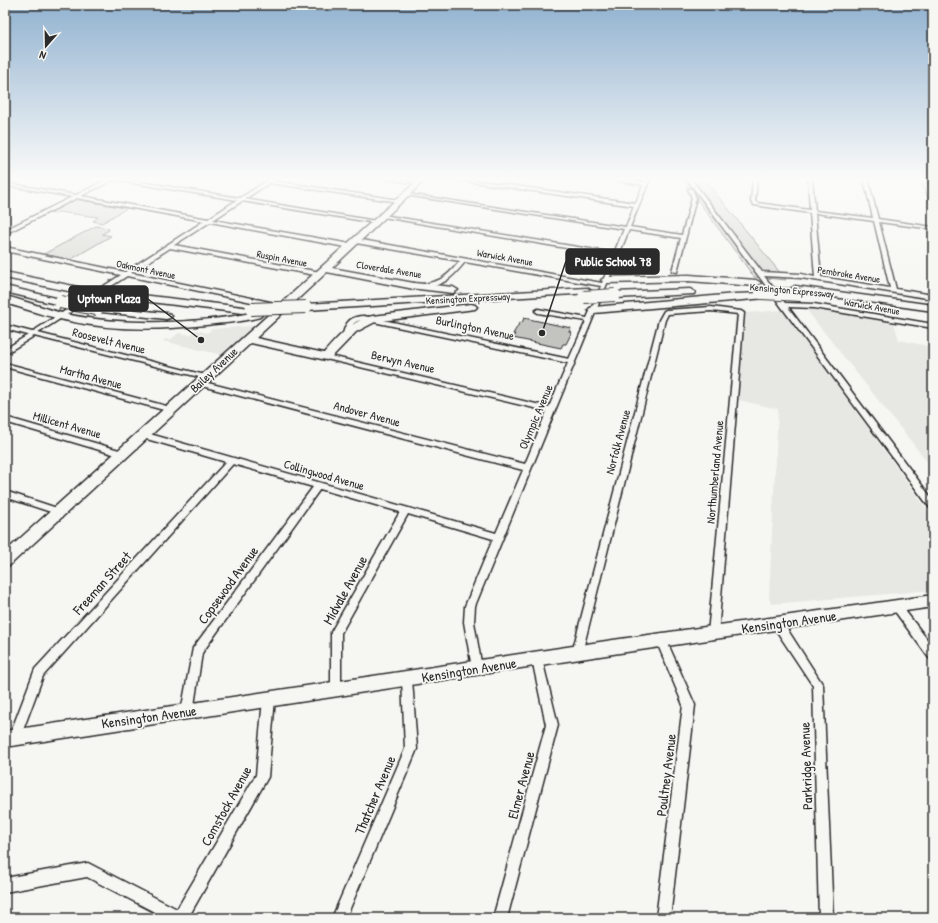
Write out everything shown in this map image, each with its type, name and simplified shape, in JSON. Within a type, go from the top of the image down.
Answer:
[{"type":"highway","points":[[5,275],[77,290],[247,314]]},
{"type":"highway","points":[[605,283],[690,278],[798,292]]},
{"type":"highway","name":"Kensington Expressway","points":[[5,282],[64,299]]},
{"type":"highway","points":[[414,286],[458,291],[566,292]]},
{"type":"highway","points":[[591,315],[735,297],[759,286]]},
{"type":"highway","name":"Kensington Expressway","points":[[305,309],[544,300],[585,294],[700,291],[759,286]]},
{"type":"highway","name":"Kensington Expressway","points":[[5,289],[147,315],[176,316],[247,314],[566,292],[585,294]]},
{"type":"highway","name":"Kensington Expressway","points":[[798,292],[933,313]]},
{"type":"highway","name":"Kensington Expressway","points":[[798,292],[852,296],[933,308]]},
{"type":"highway","points":[[5,299],[62,316],[98,322],[132,325],[184,324],[247,314]]},
{"type":"highway","points":[[373,319],[427,311],[544,300]]},
{"type":"highway","points":[[890,306],[933,316]]},
{"type":"main road","name":"Bailey Avenue","points":[[5,561],[377,222]]},
{"type":"main road","name":"Cloverdale Avenue","points":[[322,271],[414,286]]},
{"type":"main road","points":[[326,357],[346,335],[360,324],[373,319]]},
{"type":"main road","name":"Berwyn Avenue","points":[[248,339],[326,357]]},
{"type":"street","points":[[5,232],[25,222]]},
{"type":"street","points":[[5,352],[207,222]]},
{"type":"street","name":"Warwick Avenue","points":[[216,222],[605,283]]},
{"type":"street","points":[[400,222],[616,255]]},
{"type":"street","points":[[588,222],[684,237]]},
{"type":"street","name":"Olympic Avenue","points":[[477,668],[469,611],[498,537],[630,222]]},
{"type":"street","points":[[675,271],[688,222]]},
{"type":"street","points":[[717,222],[759,286],[784,305],[933,506]]},
{"type":"street","points":[[814,222],[818,278]]},
{"type":"street","points":[[877,222],[893,290]]},
{"type":"street","points":[[891,222],[933,228]]},
{"type":"street","name":"Ruspin Avenue","points":[[170,246],[322,271]]},
{"type":"street","name":"Oakmont Avenue","points":[[5,249],[284,307]]},
{"type":"street","name":"Cloverdale Avenue","points":[[414,286],[432,285],[441,282],[452,275],[464,260]]},
{"type":"street","name":"Pembroke Avenue","points":[[759,286],[784,274],[818,278],[933,297]]},
{"type":"street","name":"Warwick Avenue","points":[[784,305],[814,306],[933,326]]},
{"type":"street","name":"Norfolk Avenue","points":[[576,653],[664,313],[711,309],[741,313]]},
{"type":"street","points":[[538,311],[591,315]]},
{"type":"street","name":"Northumberland Avenue","points":[[713,634],[741,313]]},
{"type":"street","name":"Burlington Avenue","points":[[373,319],[572,362]]},
{"type":"street","name":"Roosevelt Avenue","points":[[5,327],[204,380]]},
{"type":"street","name":"Berwyn Avenue","points":[[326,357],[552,410]]},
{"type":"street","name":"Martha Avenue","points":[[5,365],[172,410]]},
{"type":"street","name":"Andover Avenue","points":[[204,380],[528,468]]},
{"type":"street","name":"Millicent Avenue","points":[[5,419],[123,454]]},
{"type":"street","name":"Collingwood Avenue","points":[[143,435],[498,537]]},
{"type":"street","name":"Freeman Street","points":[[10,738],[39,673],[231,460]]},
{"type":"street","name":"Copsewood Avenue","points":[[187,712],[197,651],[318,486]]},
{"type":"street","points":[[5,494],[60,512]]},
{"type":"street","name":"Midvale Avenue","points":[[336,689],[336,632],[405,511]]},
{"type":"street","name":"Kensington Avenue","points":[[10,738],[661,640],[713,634],[933,601]]},
{"type":"street","points":[[897,607],[933,655]]},
{"type":"street","name":"Parkridge Avenue","points":[[778,624],[818,685],[826,918]]},
{"type":"street","name":"Poultney Avenue","points":[[661,640],[689,705],[663,918]]},
{"type":"street","name":"Elmer Avenue","points":[[500,918],[552,725],[537,659]]},
{"type":"street","name":"Thatcher Avenue","points":[[339,918],[411,749],[407,679]]},
{"type":"street","name":"Comstock Avenue","points":[[180,918],[262,777],[269,699]]},
{"type":"street","points":[[5,885],[88,870],[180,918]]},
{"type":"shaded area","points":[[714,222],[739,222],[786,280],[754,277]]},
{"type":"shaded area","points":[[96,226],[108,228],[109,230],[102,234],[111,236],[70,260],[44,254]]},
{"type":"shaded area","points":[[805,308],[894,323],[899,340],[933,347],[933,469]]},
{"type":"shaded area","points":[[783,310],[933,518],[933,590],[771,604],[769,597],[778,409],[730,398],[735,314]]},
{"type":"shaded area","points":[[253,326],[222,355],[163,341],[165,339],[170,340],[179,333],[190,335],[196,330],[207,333],[212,329]]},
{"type":"building","points":[[524,318],[571,328],[569,332],[572,332],[566,344],[563,344],[561,348],[513,338],[515,334],[513,334]]},
{"type":"place","name":"Public School 78","points":[[542,333]]},
{"type":"place","name":"Uptown Plaza","points":[[201,340]]}]
